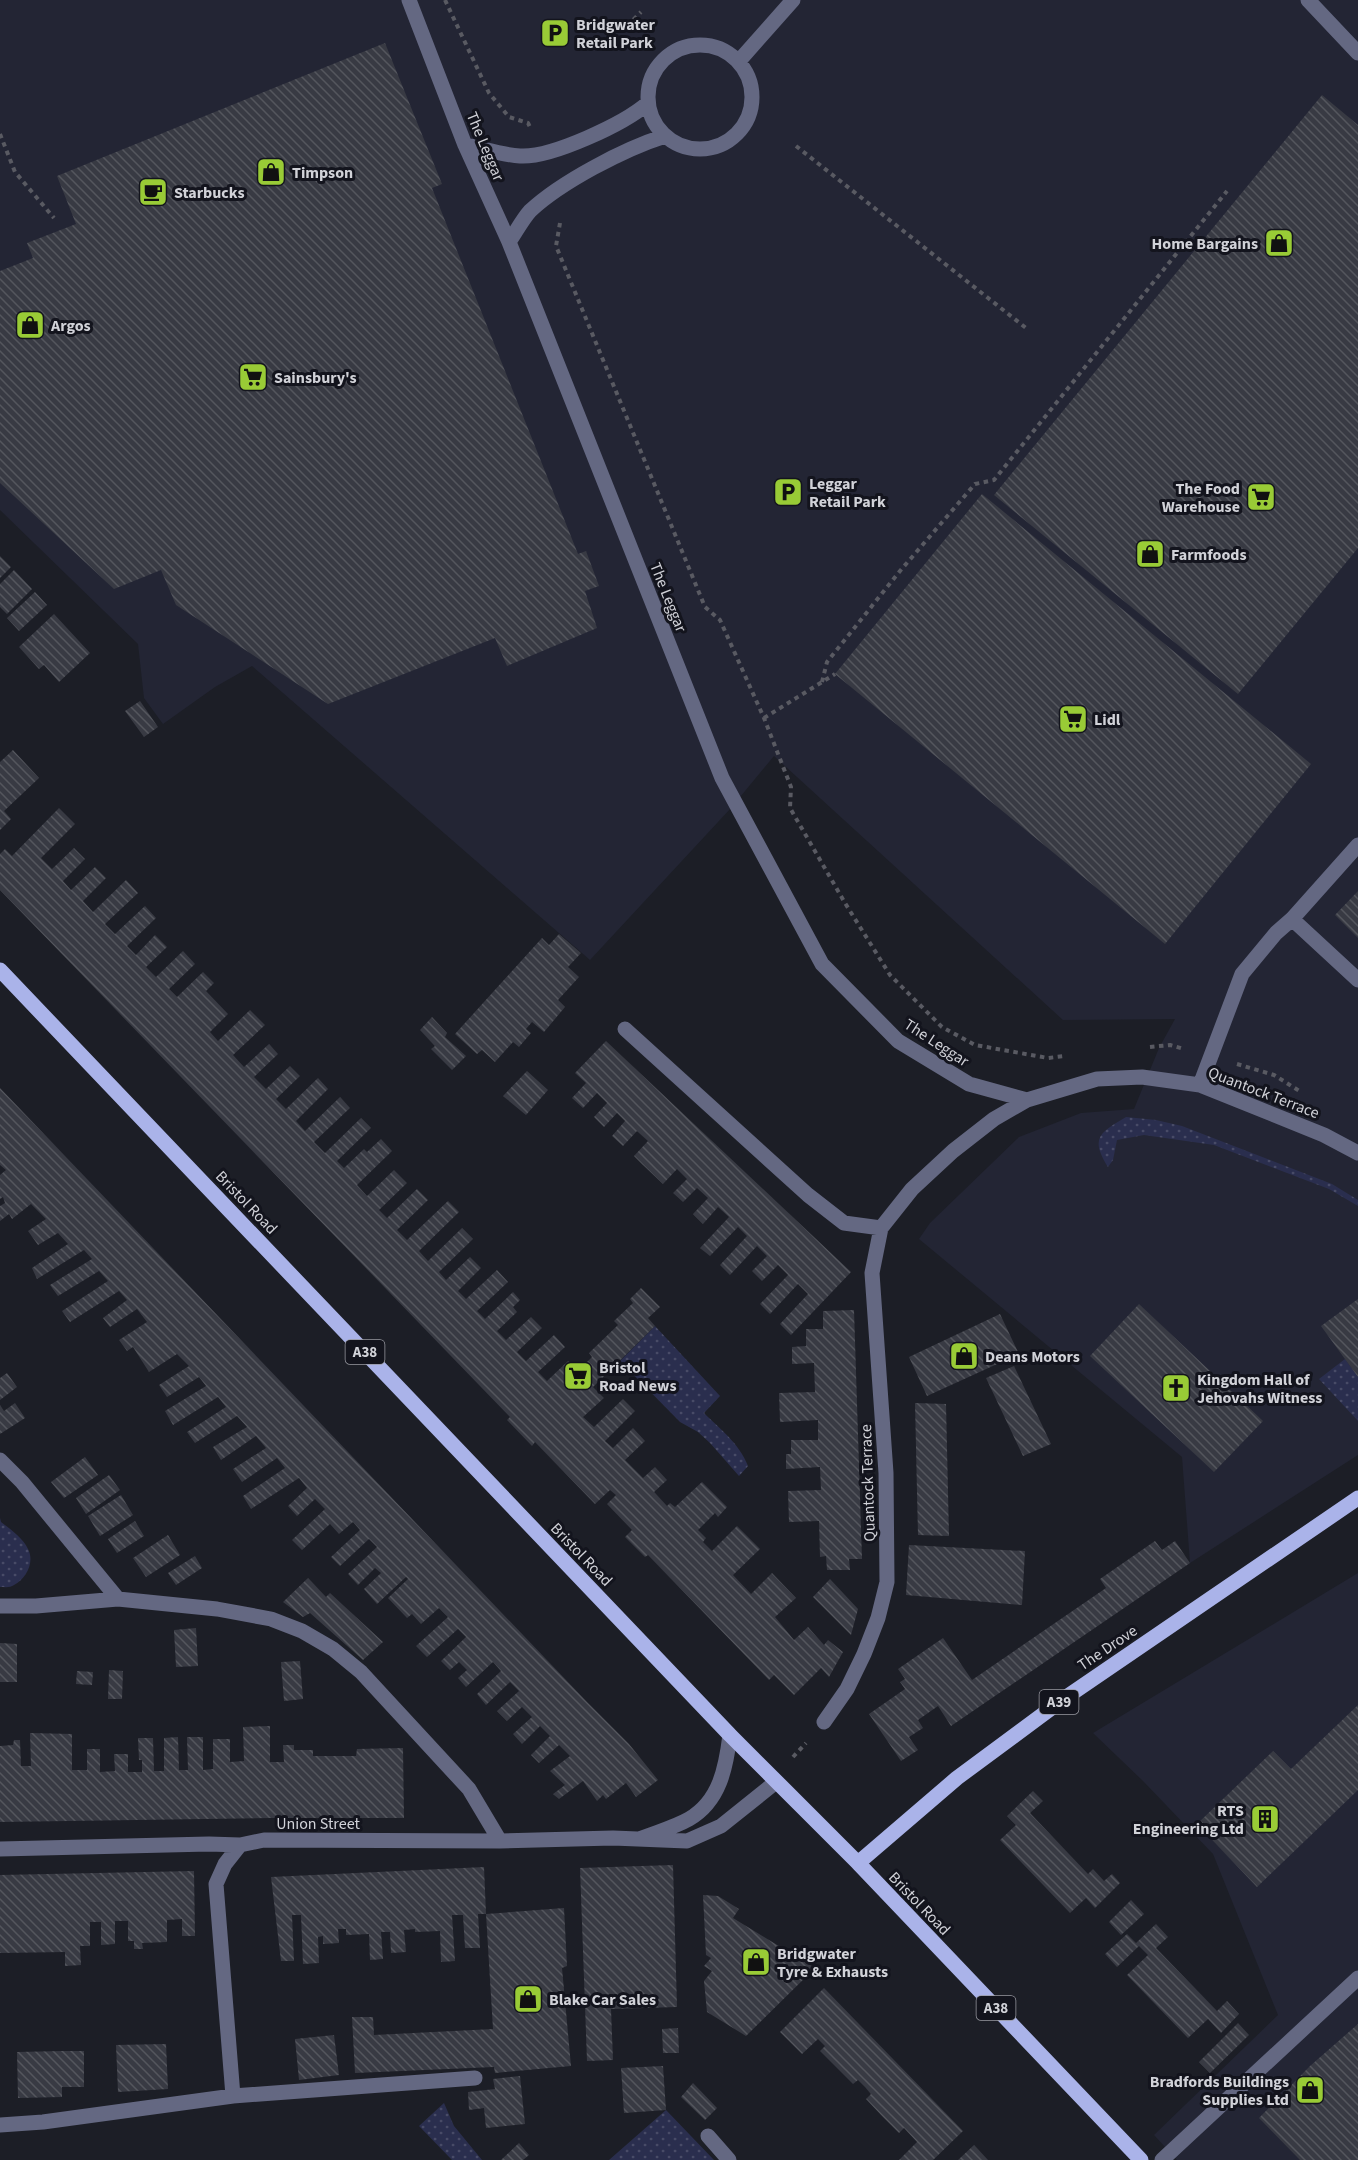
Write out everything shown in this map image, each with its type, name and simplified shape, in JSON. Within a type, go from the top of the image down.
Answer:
[{"type":"main road","name":"Bristol Road","points":[[0,969],[774,1781],[858,1863],[1141,2160]]},
{"type":"main road","name":"The Drove","points":[[858,1863],[957,1778],[1065,1698],[1358,1498]]},
{"type":"street","name":"The Leggar","points":[[409,0],[465,145],[509,242],[722,778],[822,964],[898,1041],[969,1084],[1027,1100]]},
{"type":"street","points":[[739,61],[793,0]]},
{"type":"street","points":[[1308,0],[1358,53]]},
{"type":"street","points":[[697,44],[712,45],[727,51],[739,61],[752,87],[753,102],[742,129],[731,140],[715,148],[697,150],[679,146],[664,136],[653,121],[648,103],[648,89],[652,74],[666,58],[682,47],[697,44]]},
{"type":"street","points":[[465,145],[521,156],[542,153],[587,138],[637,112],[648,103]]},
{"type":"street","points":[[509,242],[528,213],[555,190],[642,143],[664,136]]},
{"type":"street","points":[[1200,1085],[1242,974],[1276,933],[1292,919],[1358,845]]},
{"type":"street","points":[[1292,919],[1358,980]]},
{"type":"street","points":[[625,1029],[808,1195],[844,1223],[881,1228]]},
{"type":"street","name":"Quantock Terrace","points":[[824,1722],[847,1689],[864,1654],[878,1618],[887,1581],[886,1473],[872,1273],[881,1228],[912,1189],[952,1151],[994,1119],[1027,1100],[1097,1079],[1142,1077],[1200,1085],[1324,1135],[1358,1153]]},
{"type":"street","points":[[0,1460],[22,1482],[118,1599]]},
{"type":"street","points":[[0,1606],[36,1606],[118,1599],[217,1609],[270,1619],[302,1631],[333,1648],[361,1672],[469,1789],[500,1841]]},
{"type":"street","name":"Union Street","points":[[636,1840],[689,1819],[705,1806],[717,1792],[726,1767],[730,1735]]},
{"type":"street","name":"Union Street","points":[[0,1849],[240,1845],[264,1840],[500,1841],[614,1838],[687,1841],[721,1826],[774,1781]]},
{"type":"street","points":[[233,2096],[216,1884],[225,1863],[240,1845]]},
{"type":"street","points":[[1162,2160],[1358,1978]]},
{"type":"street","points":[[0,2125],[43,2122],[233,2096],[475,2078]]},
{"type":"street","points":[[708,2136],[729,2160]]},
{"type":"path","points":[[446,0],[489,93],[509,117],[528,123]]},
{"type":"path","points":[[627,26],[641,12]]},
{"type":"path","points":[[0,134],[15,172],[54,218]]},
{"type":"path","points":[[796,146],[1026,328]]},
{"type":"path","points":[[822,682],[827,662],[900,571],[975,484],[994,480],[1227,191]]},
{"type":"path","points":[[562,216],[556,246],[705,607],[720,620],[764,718],[791,787],[790,808],[844,903],[890,975],[942,1027],[975,1045],[1048,1058],[1070,1056]]},
{"type":"path","points":[[764,718],[835,674]]},
{"type":"path","points":[[1148,1047],[1170,1045]]},
{"type":"path","points":[[774,1781],[824,1722]]},
{"type":"shaded area","points":[[0,0],[1358,0],[1358,1455],[1190,1563],[1182,1457],[919,1239],[930,1223],[1019,1137],[1081,1113],[1134,1109],[1159,1048],[1175,1019],[1063,1020],[774,756],[731,808],[590,960],[252,666],[215,687],[163,724],[144,698],[138,644],[0,510]]},
{"type":"shaded area","points":[[1126,1117],[1182,1126],[1332,1184],[1358,1200],[1358,1206],[1329,1189],[1214,1145],[1144,1135],[1117,1140],[1113,1160],[1108,1167],[1099,1149],[1100,1137],[1109,1127]]},
{"type":"shaded area","points":[[655,1326],[720,1396],[704,1413],[740,1450],[748,1466],[739,1476],[710,1443],[698,1432],[680,1422],[620,1361]]},
{"type":"shaded area","points":[[1345,1359],[1358,1377],[1358,1421],[1319,1379]]},
{"type":"shaded area","points":[[0,1518],[1,1522],[23,1541],[30,1554],[30,1565],[26,1574],[9,1587],[0,1587]]},
{"type":"shaded area","points":[[1358,1573],[1358,2160],[1177,2160],[1154,2135],[1278,2015],[1213,1854],[1093,1733]]},
{"type":"shaded area","points":[[444,2103],[454,2126],[482,2160],[452,2160],[419,2126]]},
{"type":"shaded area","points":[[666,2110],[714,2160],[609,2160]]},
{"type":"building","name":"Sainsbury's","points":[[385,43],[442,184],[432,188],[578,554],[586,551],[599,586],[585,591],[597,628],[507,666],[495,638],[328,704],[176,605],[161,570],[114,589],[0,483],[0,271],[33,258],[27,243],[76,224],[57,176]]},
{"type":"building","points":[[1322,95],[1358,125],[1358,548],[1238,694],[994,495]]},
{"type":"building","name":"Lidl","points":[[982,494],[1311,764],[1165,944],[835,674]]},
{"type":"building","points":[[0,556],[11,567],[0,578]]},
{"type":"building","points":[[14,570],[32,589],[7,614],[0,607],[0,584]]},
{"type":"building","points":[[35,592],[47,605],[19,631],[7,618]]},
{"type":"building","points":[[54,614],[90,653],[59,682],[44,665],[39,669],[19,647]]},
{"type":"building","points":[[140,701],[158,727],[144,737],[125,711]]},
{"type":"building","points":[[13,750],[39,778],[4,811],[11,819],[0,830],[0,762]]},
{"type":"building","points":[[59,808],[75,824],[41,858],[52,869],[74,848],[85,859],[63,881],[71,890],[95,867],[106,878],[83,901],[93,912],[126,880],[138,893],[105,924],[115,934],[145,906],[156,918],[127,946],[136,955],[155,935],[167,947],[146,967],[156,977],[183,951],[195,964],[169,989],[177,997],[203,972],[214,983],[206,991],[228,1014],[210,1032],[218,1041],[250,1010],[265,1025],[233,1055],[244,1067],[269,1044],[278,1054],[254,1077],[266,1089],[290,1066],[300,1076],[276,1099],[286,1109],[318,1078],[328,1089],[296,1121],[305,1131],[340,1097],[350,1108],[314,1142],[325,1153],[361,1118],[371,1128],[337,1161],[344,1168],[364,1149],[367,1152],[381,1139],[392,1151],[357,1185],[367,1196],[394,1170],[407,1183],[379,1210],[387,1218],[417,1189],[428,1200],[397,1230],[407,1240],[448,1201],[459,1212],[419,1251],[428,1261],[462,1228],[473,1239],[439,1272],[446,1280],[470,1257],[481,1268],[458,1291],[466,1299],[497,1270],[508,1282],[477,1311],[485,1319],[513,1292],[520,1300],[513,1307],[517,1312],[497,1331],[506,1340],[531,1317],[542,1328],[517,1352],[526,1361],[554,1335],[565,1347],[538,1372],[547,1381],[568,1361],[578,1371],[592,1357],[589,1353],[618,1325],[614,1321],[633,1303],[630,1299],[641,1288],[660,1307],[648,1318],[655,1326],[593,1387],[604,1398],[583,1417],[594,1427],[623,1399],[635,1411],[605,1441],[613,1448],[633,1428],[645,1441],[625,1460],[643,1478],[655,1467],[667,1480],[654,1492],[667,1506],[670,1503],[675,1507],[702,1482],[727,1507],[718,1517],[715,1513],[698,1530],[706,1538],[703,1542],[712,1551],[737,1526],[760,1549],[733,1575],[751,1594],[772,1573],[796,1598],[775,1617],[794,1640],[808,1627],[824,1645],[828,1640],[843,1652],[829,1677],[821,1668],[794,1695],[774,1675],[769,1680],[648,1555],[645,1557],[625,1537],[632,1530],[607,1504],[616,1495],[610,1490],[595,1504],[535,1442],[532,1446],[507,1420],[510,1417],[0,890],[0,854],[5,849],[12,856]]},
{"type":"building","points":[[1358,891],[1358,938],[1335,915]]},
{"type":"building","points":[[559,934],[581,953],[568,967],[579,977],[558,1000],[565,1007],[544,1032],[532,1022],[526,1029],[531,1033],[519,1047],[513,1042],[495,1062],[482,1050],[477,1054],[455,1034],[542,938],[549,945]]},
{"type":"building","points":[[432,1017],[447,1033],[445,1037],[466,1056],[452,1070],[431,1049],[435,1046],[420,1030]]},
{"type":"building","points":[[606,1041],[851,1272],[791,1335],[780,1324],[808,1294],[798,1284],[770,1314],[760,1304],[788,1275],[778,1265],[762,1281],[752,1271],[767,1256],[757,1246],[730,1275],[720,1265],[747,1236],[738,1227],[710,1256],[700,1248],[729,1217],[718,1207],[703,1224],[693,1214],[708,1198],[697,1188],[683,1202],[673,1193],[687,1179],[677,1169],[663,1184],[634,1156],[648,1141],[637,1131],[623,1146],[612,1136],[625,1121],[617,1113],[604,1127],[594,1117],[607,1103],[597,1093],[583,1108],[572,1098],[586,1083],[575,1073]]},
{"type":"building","points":[[527,1071],[548,1090],[526,1115],[503,1096]]},
{"type":"building","points":[[0,1088],[629,1744],[658,1780],[636,1797],[626,1783],[606,1799],[603,1795],[597,1801],[583,1781],[559,1799],[553,1794],[565,1785],[550,1771],[570,1756],[559,1745],[539,1763],[531,1755],[550,1736],[540,1726],[522,1744],[513,1734],[532,1717],[522,1707],[507,1721],[497,1711],[519,1691],[510,1682],[486,1705],[477,1694],[501,1671],[493,1662],[466,1687],[458,1678],[467,1670],[459,1662],[450,1670],[441,1661],[466,1637],[458,1629],[427,1657],[416,1646],[448,1617],[439,1608],[421,1624],[412,1614],[407,1618],[388,1598],[408,1579],[406,1577],[377,1604],[364,1589],[381,1573],[375,1568],[358,1585],[348,1574],[377,1547],[369,1539],[340,1566],[331,1557],[360,1530],[353,1522],[339,1534],[330,1524],[302,1550],[292,1540],[325,1509],[315,1499],[297,1516],[288,1506],[307,1488],[299,1478],[251,1509],[243,1496],[285,1468],[277,1458],[242,1482],[233,1469],[266,1448],[256,1436],[221,1460],[213,1447],[247,1427],[237,1416],[195,1443],[187,1432],[226,1407],[218,1397],[173,1425],[165,1411],[206,1386],[199,1377],[167,1397],[159,1385],[189,1366],[177,1354],[149,1372],[133,1347],[127,1351],[119,1340],[147,1322],[137,1309],[110,1327],[103,1318],[127,1300],[119,1291],[70,1322],[62,1311],[108,1281],[99,1271],[58,1296],[50,1285],[92,1259],[84,1250],[37,1279],[32,1268],[68,1244],[58,1233],[38,1245],[28,1231],[46,1219],[31,1204],[12,1219],[9,1214],[0,1221],[0,1206],[5,1203],[3,1197],[0,1199],[0,1175],[6,1170],[0,1165]]},
{"type":"building","points":[[1358,1299],[1358,1377],[1321,1326]]},
{"type":"building","name":"Kingdom Hall of Jehovahs Witness","points":[[1139,1304],[1263,1421],[1214,1472],[1090,1356]]},
{"type":"building","points":[[854,1310],[862,1559],[849,1559],[850,1570],[827,1570],[826,1556],[820,1557],[819,1521],[789,1522],[788,1491],[821,1490],[820,1467],[786,1469],[786,1454],[791,1454],[791,1440],[818,1440],[818,1420],[780,1422],[779,1393],[815,1392],[814,1363],[792,1364],[792,1347],[806,1346],[806,1329],[823,1329],[823,1311]]},
{"type":"building","name":"Deans Motors","points":[[1000,1314],[1019,1354],[927,1396],[909,1357]]},
{"type":"building","points":[[1014,1366],[1051,1444],[1023,1456],[986,1378]]},
{"type":"building","points":[[7,1373],[17,1387],[0,1400],[0,1378]]},
{"type":"building","points":[[15,1403],[25,1418],[0,1434],[0,1405],[4,1411]]},
{"type":"building","points":[[915,1403],[946,1404],[949,1536],[918,1535]]},
{"type":"building","points":[[85,1457],[98,1475],[64,1498],[51,1482]]},
{"type":"building","points":[[109,1475],[120,1490],[86,1514],[76,1498]]},
{"type":"building","points":[[121,1495],[133,1515],[100,1536],[88,1516]]},
{"type":"building","points":[[135,1521],[144,1536],[117,1553],[108,1539]]},
{"type":"building","points":[[168,1535],[180,1555],[146,1577],[133,1558]]},
{"type":"building","points":[[1155,1541],[1162,1550],[1175,1541],[1190,1563],[951,1726],[938,1706],[918,1720],[923,1728],[909,1737],[918,1750],[901,1761],[869,1714],[905,1689],[900,1682],[905,1679],[898,1669],[943,1638],[972,1680],[1106,1588],[1100,1579]]},
{"type":"building","points":[[909,1545],[1025,1551],[1022,1605],[906,1595]]},
{"type":"building","points":[[195,1556],[202,1568],[176,1585],[168,1573]]},
{"type":"building","points":[[308,1578],[326,1597],[330,1593],[383,1642],[363,1660],[310,1613],[303,1617],[283,1602]]},
{"type":"building","points":[[830,1579],[858,1609],[851,1635],[813,1597]]},
{"type":"building","points":[[196,1628],[198,1666],[176,1667],[174,1630]]},
{"type":"building","points":[[0,1643],[17,1644],[17,1682],[0,1682]]},
{"type":"building","points":[[300,1661],[303,1699],[284,1701],[281,1662]]},
{"type":"building","points":[[109,1670],[123,1671],[122,1699],[108,1699]]},
{"type":"building","points":[[77,1671],[93,1672],[92,1685],[76,1684]]},
{"type":"building","name":"RTS Engineering Ltd","points":[[1358,1705],[1358,1790],[1257,1887],[1197,1824],[1273,1751],[1291,1769]]},
{"type":"building","points":[[270,1726],[270,1762],[284,1762],[283,1745],[294,1745],[294,1750],[313,1750],[313,1756],[356,1756],[357,1749],[403,1748],[404,1818],[0,1822],[0,1746],[13,1745],[14,1740],[20,1740],[21,1766],[31,1766],[30,1733],[72,1734],[72,1770],[87,1770],[87,1749],[100,1749],[100,1772],[115,1771],[114,1754],[128,1754],[128,1772],[142,1772],[138,1738],[153,1738],[154,1771],[164,1771],[164,1738],[178,1737],[179,1770],[188,1770],[187,1737],[203,1737],[203,1770],[213,1769],[213,1739],[230,1739],[230,1762],[244,1761],[243,1727]]},
{"type":"building","points":[[1033,1791],[1043,1801],[1030,1813],[1088,1874],[1093,1869],[1104,1881],[1112,1874],[1120,1883],[1095,1908],[1086,1898],[1070,1913],[1000,1840],[1016,1825],[1007,1816]]},
{"type":"building","points":[[673,1865],[677,2007],[611,2009],[613,2060],[587,2061],[580,1868]]},
{"type":"building","points":[[484,1867],[486,1914],[478,1914],[480,1948],[465,1948],[463,1915],[452,1915],[455,1961],[441,1962],[440,1931],[404,1930],[406,1952],[391,1953],[390,1932],[381,1932],[383,1959],[370,1960],[369,1934],[346,1935],[346,1929],[338,1929],[339,1943],[323,1944],[323,1936],[318,1937],[319,1963],[303,1964],[301,1915],[292,1915],[294,1961],[281,1961],[271,1877]]},
{"type":"building","points":[[194,1871],[195,1936],[182,1936],[182,1919],[167,1920],[167,1942],[142,1943],[143,1949],[134,1949],[134,1941],[128,1941],[128,1921],[115,1921],[115,1944],[101,1945],[101,1922],[90,1922],[90,1946],[80,1946],[81,1965],[65,1966],[65,1952],[0,1953],[0,1875]]},
{"type":"building","name":"Bridgwater Tyre & Exhausts","points":[[703,1895],[718,1896],[739,1909],[733,1918],[815,1968],[746,2036],[707,2012],[704,1981],[712,1971],[704,1966],[711,1958],[706,1955]]},
{"type":"building","points":[[1131,1900],[1144,1914],[1121,1935],[1109,1922]]},
{"type":"building","name":"Blake Car Sales","points":[[564,1908],[567,1966],[562,1968],[571,2066],[495,2073],[494,2067],[355,2073],[352,2017],[373,2017],[374,2035],[493,2029],[486,1914]]},
{"type":"building","points":[[1156,1924],[1168,1937],[1156,1948],[1217,2011],[1227,2001],[1239,2014],[1221,2033],[1208,2019],[1188,2038],[1127,1975],[1148,1955],[1139,1946],[1117,1967],[1105,1954],[1127,1934],[1136,1943]]},
{"type":"building","points":[[824,1988],[963,2131],[933,2160],[899,2160],[917,2142],[904,2128],[899,2133],[882,2116],[866,2099],[871,2094],[865,2087],[858,2080],[853,2084],[820,2051],[825,2046],[818,2039],[802,2054],[780,2032]]},
{"type":"building","points":[[1238,2023],[1249,2035],[1210,2073],[1199,2062]]},
{"type":"building","name":"Bradfords Buildings Supplies Ltd","points":[[1358,2024],[1358,2160],[1300,2160],[1259,2118],[1310,2066]]},
{"type":"building","points":[[678,2028],[679,2053],[663,2053],[662,2029]]},
{"type":"building","points":[[334,2035],[339,2075],[299,2080],[295,2039]]},
{"type":"building","points":[[166,2044],[168,2089],[118,2092],[116,2045]]},
{"type":"building","points":[[84,2051],[84,2087],[62,2087],[62,2097],[18,2098],[17,2052]]},
{"type":"building","points":[[663,2066],[666,2110],[624,2113],[621,2068]]},
{"type":"building","points":[[520,2076],[525,2124],[486,2128],[484,2108],[469,2110],[468,2092],[495,2089],[493,2079]]},
{"type":"building","points":[[693,2083],[717,2108],[705,2120],[681,2097]]},
{"type":"building","points":[[519,2143],[529,2155],[523,2160],[501,2160]]},
{"type":"building","points":[[974,2145],[988,2160],[958,2160]]},
{"type":"place","name":"Bridgwater Retail Park","points":[[555,33]]},
{"type":"place","name":"Timpson","points":[[271,172]]},
{"type":"place","name":"Starbucks","points":[[153,192]]},
{"type":"place","name":"Home Bargains","points":[[1279,243]]},
{"type":"place","name":"Argos","points":[[30,325]]},
{"type":"place","name":"Sainsbury's","points":[[253,377]]},
{"type":"place","name":"Leggar Retail Park","points":[[788,492]]},
{"type":"place","name":"The Food Warehouse","points":[[1261,497]]},
{"type":"place","name":"Farmfoods","points":[[1150,554]]},
{"type":"place","name":"Lidl","points":[[1073,719]]},
{"type":"place","name":"Deans Motors","points":[[964,1356]]},
{"type":"place","name":"Bristol Road News","points":[[578,1376]]},
{"type":"place","name":"Kingdom Hall of Jehovahs Witness","points":[[1176,1388]]},
{"type":"place","name":"RTS Engineering Ltd","points":[[1265,1819]]},
{"type":"place","name":"Bridgwater Tyre & Exhausts","points":[[756,1962]]},
{"type":"place","name":"Blake Car Sales","points":[[528,1999]]},
{"type":"place","name":"Bradfords Buildings Supplies Ltd","points":[[1310,2090]]}]
